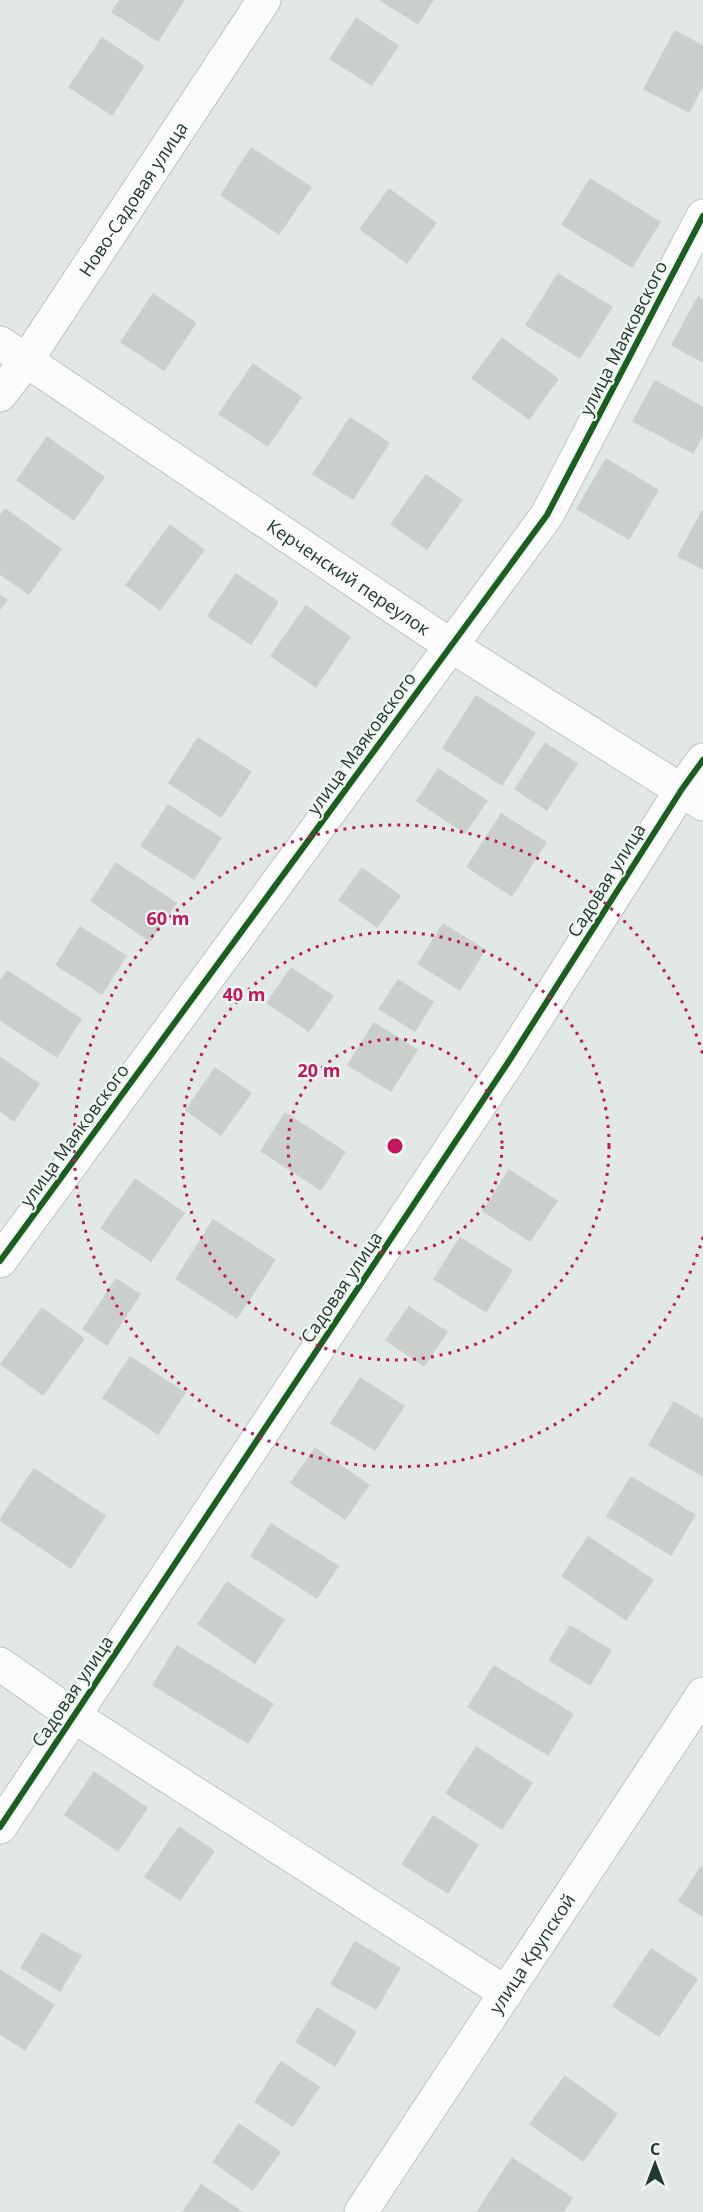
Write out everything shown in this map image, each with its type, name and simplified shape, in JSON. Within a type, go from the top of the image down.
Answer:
[{"type":"street","name":"Ново-Садовая улица","points":[[0,395],[13,352],[264,0]]},
{"type":"street","name":"улица Маяковского","points":[[0,1261],[450,645],[548,515],[703,216]]},
{"type":"street","name":"Керченский переулок","points":[[13,352],[450,645],[692,796]]},
{"type":"street","name":"Садовая улица","points":[[0,1827],[509,1061],[692,796],[703,760]]},
{"type":"street","points":[[0,1664],[74,1716],[506,1993]]},
{"type":"street","name":"улица Крупской","points":[[361,2212],[703,1694]]},
{"type":"building","points":[[120,0],[184,0],[158,41],[112,12]]},
{"type":"building","points":[[380,0],[433,0],[418,24]]},
{"type":"building","points":[[356,18],[398,46],[372,85],[330,59]]},
{"type":"building","points":[[675,31],[703,46],[703,85],[689,112],[644,89]]},
{"type":"building","points":[[102,38],[144,66],[112,115],[69,87]]},
{"type":"building","points":[[251,148],[311,187],[279,234],[221,195]]},
{"type":"building","points":[[590,179],[660,222],[632,267],[562,225]]},
{"type":"building","points":[[389,189],[436,223],[407,263],[360,229]]},
{"type":"building","points":[[558,274],[612,307],[580,358],[526,325]]},
{"type":"building","points":[[153,294],[196,323],[164,370],[121,342]]},
{"type":"building","points":[[698,297],[703,300],[703,362],[672,345]]},
{"type":"building","points":[[502,338],[558,379],[529,419],[472,378]]},
{"type":"building","points":[[253,364],[301,397],[268,446],[219,414]]},
{"type":"building","points":[[655,381],[703,407],[703,434],[693,453],[633,421]]},
{"type":"building","points":[[350,418],[389,443],[353,499],[313,474]]},
{"type":"building","points":[[47,437],[104,477],[74,520],[17,480]]},
{"type":"building","points":[[606,459],[658,490],[629,539],[577,509]]},
{"type":"building","points":[[426,475],[462,500],[427,549],[391,524]]},
{"type":"building","points":[[5,509],[61,549],[29,594],[0,574],[0,516]]},
{"type":"building","points":[[703,511],[703,569],[678,556]]},
{"type":"building","points":[[170,525],[204,550],[160,610],[126,585]]},
{"type":"building","points":[[236,574],[278,602],[251,644],[208,616]]},
{"type":"building","points":[[0,595],[7,600],[0,609]]},
{"type":"building","points":[[306,606],[350,637],[316,687],[271,656]]},
{"type":"building","points":[[476,696],[535,733],[502,785],[443,748]]},
{"type":"building","points":[[198,738],[251,772],[221,817],[169,783]]},
{"type":"building","points":[[545,743],[577,764],[547,810],[515,789]]},
{"type":"building","points":[[438,769],[487,801],[465,833],[417,801]]},
{"type":"building","points":[[168,805],[221,838],[194,879],[141,846]]},
{"type":"building","points":[[501,814],[546,842],[512,896],[467,867]]},
{"type":"building","points":[[116,863],[176,903],[150,941],[91,901]]},
{"type":"building","points":[[362,868],[400,896],[377,927],[339,900]]},
{"type":"building","points":[[443,924],[485,950],[460,990],[418,964]]},
{"type":"building","points":[[80,927],[126,956],[102,994],[56,965]]},
{"type":"building","points":[[291,968],[333,996],[309,1031],[267,1003]]},
{"type":"building","points":[[7,971],[81,1019],[57,1057],[0,1020],[0,981]]},
{"type":"building","points":[[398,980],[433,1002],[415,1031],[379,1009]]},
{"type":"building","points":[[374,1023],[417,1050],[391,1091],[348,1065]]},
{"type":"building","points":[[0,1057],[39,1084],[14,1121],[0,1111]]},
{"type":"building","points":[[215,1068],[251,1093],[221,1135],[186,1110]]},
{"type":"building","points":[[285,1113],[345,1152],[321,1190],[261,1151]]},
{"type":"building","points":[[509,1170],[557,1201],[530,1241],[483,1211]]},
{"type":"building","points":[[135,1179],[184,1213],[151,1261],[101,1228]]},
{"type":"building","points":[[213,1220],[275,1260],[237,1318],[176,1279]]},
{"type":"building","points":[[460,1238],[512,1270],[486,1312],[434,1279]]},
{"type":"building","points":[[116,1279],[140,1294],[107,1345],[83,1329]]},
{"type":"building","points":[[409,1307],[447,1332],[424,1366],[386,1340]]},
{"type":"building","points":[[42,1308],[84,1339],[43,1395],[1,1364]]},
{"type":"building","points":[[130,1357],[185,1393],[158,1434],[103,1398]]},
{"type":"building","points":[[360,1378],[404,1406],[375,1450],[331,1423]]},
{"type":"building","points":[[674,1402],[703,1419],[703,1476],[649,1445]]},
{"type":"building","points":[[315,1448],[369,1485],[345,1519],[291,1483]]},
{"type":"building","points":[[34,1469],[105,1516],[71,1568],[0,1520]]},
{"type":"building","points":[[631,1477],[695,1515],[671,1555],[607,1516]]},
{"type":"building","points":[[271,1524],[338,1566],[317,1598],[251,1556]]},
{"type":"building","points":[[588,1537],[653,1580],[626,1620],[562,1576]]},
{"type":"building","points":[[227,1582],[284,1620],[255,1663],[198,1624]]},
{"type":"building","points":[[570,1626],[611,1650],[590,1685],[549,1660]]},
{"type":"building","points":[[177,1646],[273,1704],[248,1743],[153,1685]]},
{"type":"building","points":[[494,1666],[573,1714],[548,1755],[468,1707]]},
{"type":"building","points":[[476,1747],[532,1783],[502,1829],[446,1793]]},
{"type":"building","points":[[94,1772],[147,1808],[118,1851],[65,1815]]},
{"type":"building","points":[[433,1816],[478,1845],[448,1893],[402,1864]]},
{"type":"building","points":[[179,1827],[214,1851],[180,1900],[145,1877]]},
{"type":"building","points":[[701,1867],[703,1868],[703,1916],[679,1901]]},
{"type":"building","points":[[42,1933],[81,1956],[60,1991],[21,1968]]},
{"type":"building","points":[[355,1942],[400,1968],[376,2009],[331,1984]]},
{"type":"building","points":[[651,1949],[697,1979],[659,2036],[613,2006]]},
{"type":"building","points":[[0,1970],[54,2005],[25,2050],[0,2034]]},
{"type":"building","points":[[317,2008],[356,2032],[335,2066],[296,2042]]},
{"type":"building","points":[[281,2062],[319,2087],[293,2126],[255,2102]]},
{"type":"building","points":[[565,2076],[617,2114],[583,2161],[530,2124]]},
{"type":"building","points":[[239,2124],[280,2152],[253,2190],[213,2162]]},
{"type":"building","points":[[512,2158],[572,2198],[563,2212],[477,2212]]},
{"type":"building","points":[[201,2185],[242,2212],[183,2212]]},
{"type":"cycle path","points":[[0,1261],[547,515],[703,216]]},
{"type":"cycle path","points":[[0,1827],[509,1061],[682,789],[703,760]]}]
